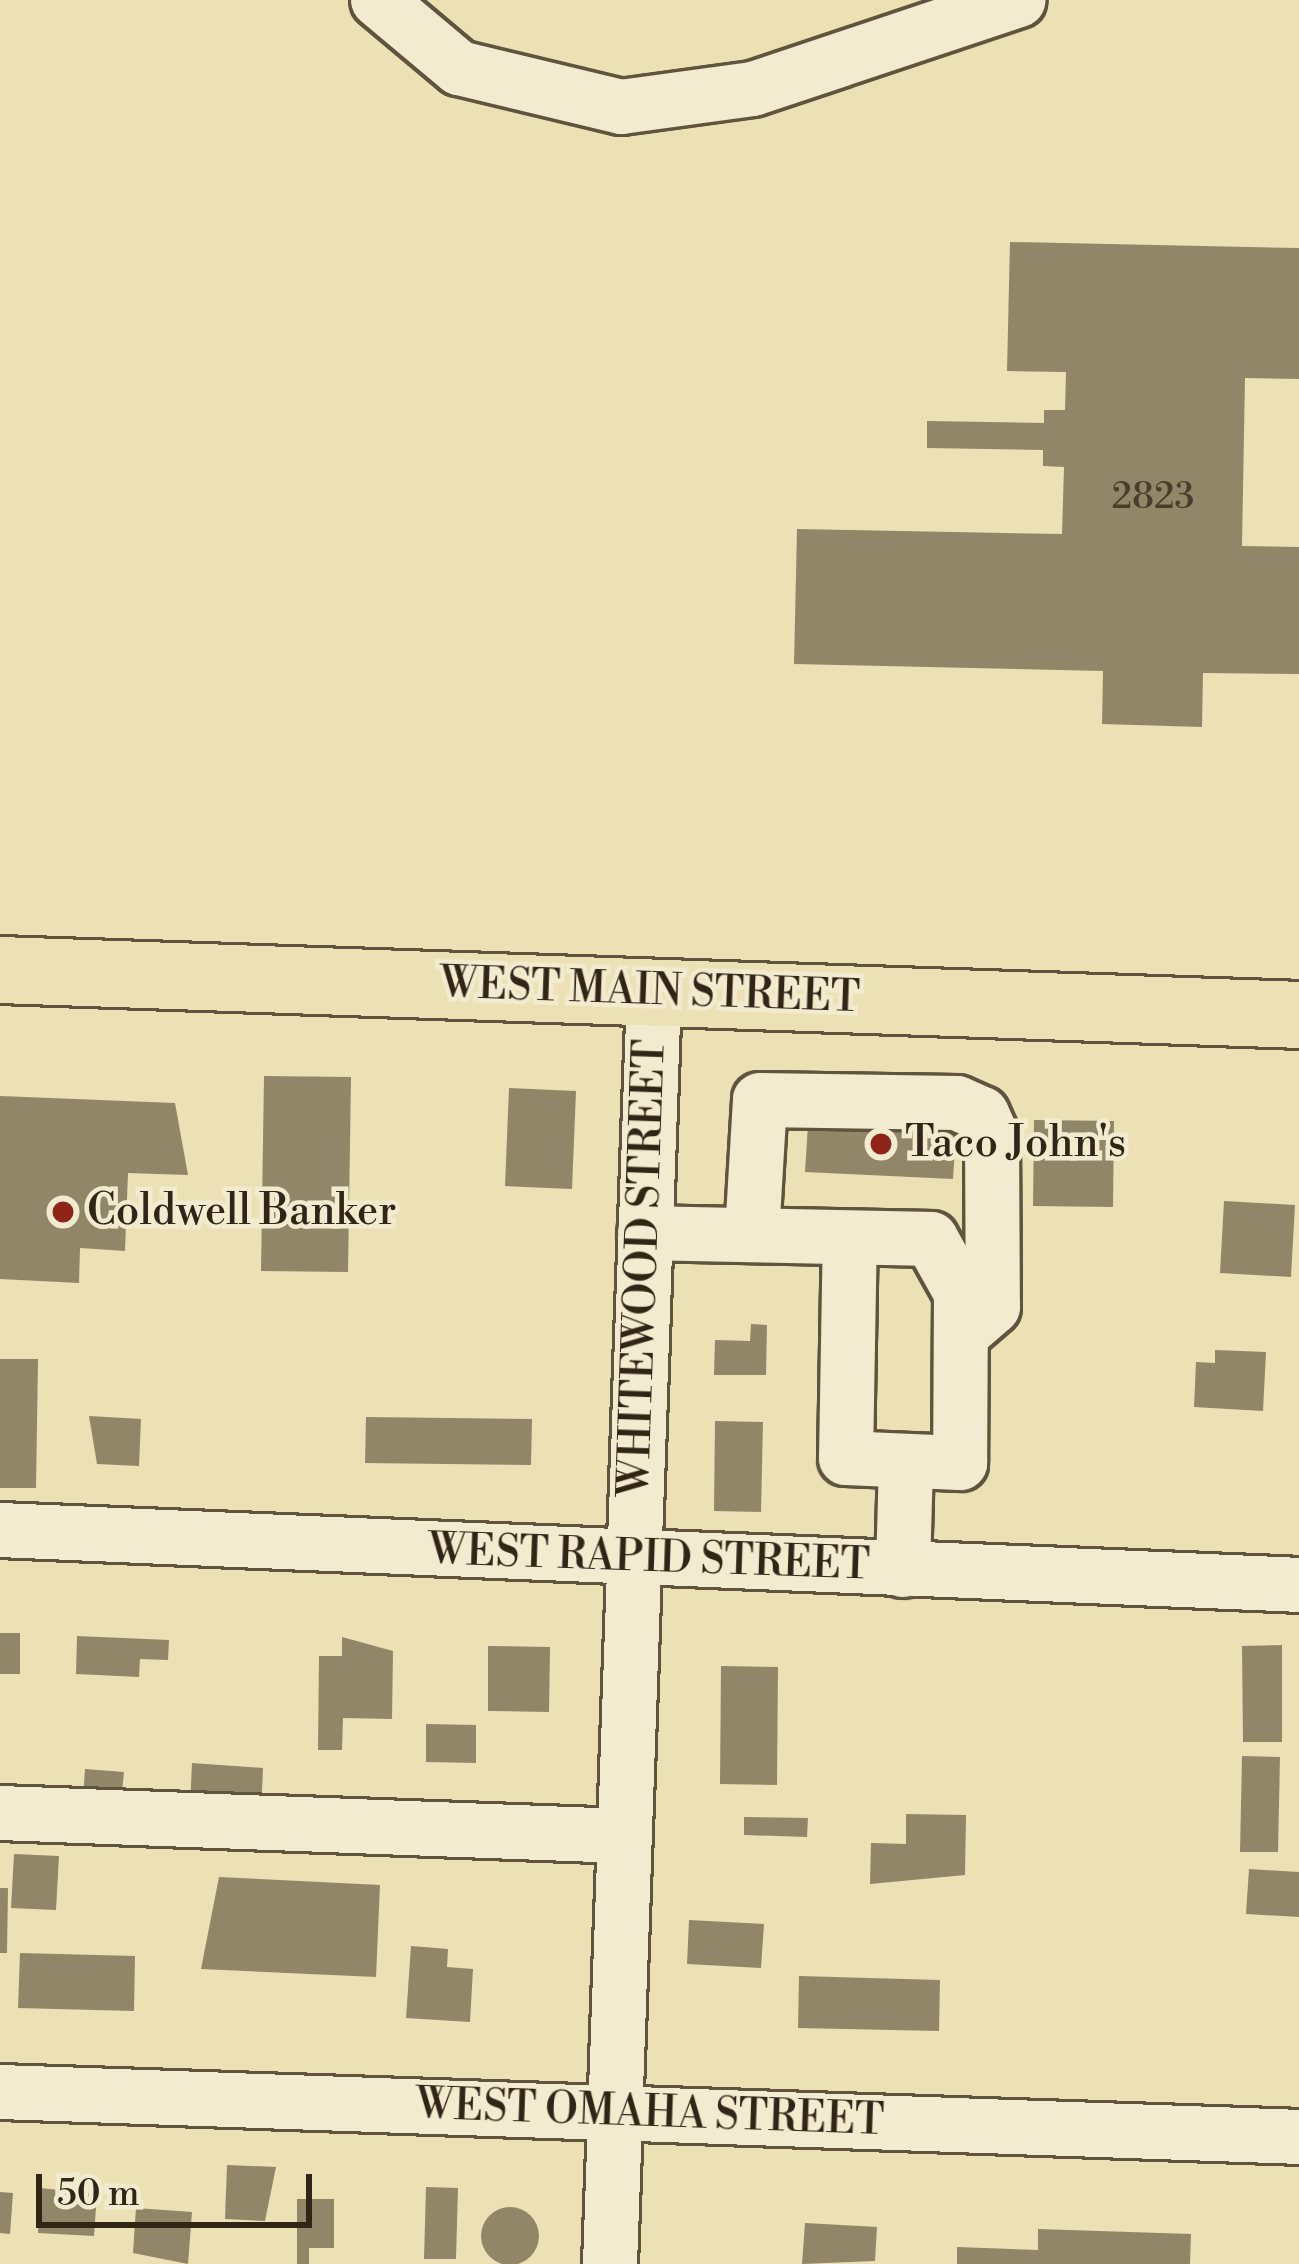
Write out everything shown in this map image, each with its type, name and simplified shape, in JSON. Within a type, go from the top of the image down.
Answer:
[{"type":"main road","name":"WEST MAIN STREET","points":[[0,970],[1299,1015]]},
{"type":"street","points":[[378,0],[459,68],[520,92],[620,106],[753,88],[1019,0]]},
{"type":"street","name":"WHITEWOOD STREET","points":[[610,2264],[654,992]]},
{"type":"street","points":[[752,1235],[760,1100],[957,1103],[982,1114],[992,1136],[993,1307],[961,1335]]},
{"type":"street","points":[[645,1232],[932,1239],[961,1293],[960,1462],[846,1458],[850,1238]]},
{"type":"street","points":[[903,1570],[906,1462]]},
{"type":"street","name":"WEST RAPID STREET","points":[[0,1530],[1299,1585]]},
{"type":"street","points":[[0,1813],[625,1836]]},
{"type":"street","name":"WEST OMAHA STREET","points":[[0,2092],[1299,2137]]},
{"type":"building","points":[[1010,242],[1299,248],[1299,379],[1245,378],[1242,546],[1299,547],[1299,674],[1203,673],[1202,727],[1102,724],[1103,671],[794,664],[797,529],[1062,534],[1064,467],[1043,466],[1043,450],[927,448],[927,421],[1044,423],[1044,410],[1065,410],[1066,372],[1007,371]]},
{"type":"building","points":[[264,1076],[351,1077],[348,1272],[261,1271]]},
{"type":"building","points":[[509,1088],[576,1091],[572,1189],[505,1186]]},
{"type":"building","name":"Coldwell Banker","points":[[0,1096],[175,1103],[188,1175],[128,1173],[125,1251],[80,1248],[79,1283],[0,1279]]},
{"type":"building","name":"Taco John's","points":[[809,1108],[957,1116],[953,1179],[805,1172]]},
{"type":"building","points":[[1034,1120],[1114,1121],[1113,1207],[1033,1206]]},
{"type":"building","points":[[1224,1201],[1295,1205],[1291,1277],[1220,1273]]},
{"type":"building","points":[[751,1324],[767,1325],[766,1375],[714,1375],[715,1340],[750,1341]]},
{"type":"building","points":[[1215,1350],[1266,1352],[1263,1411],[1194,1407],[1196,1362],[1215,1363]]},
{"type":"building","points":[[0,1359],[38,1359],[36,1488],[0,1488]]},
{"type":"building","points":[[89,1416],[141,1419],[139,1466],[97,1464]]},
{"type":"building","points":[[366,1417],[532,1419],[531,1465],[365,1463]]},
{"type":"building","points":[[715,1421],[763,1422],[761,1512],[714,1511]]},
{"type":"building","points":[[0,1633],[20,1633],[20,1674],[0,1674]]},
{"type":"building","points":[[77,1636],[169,1640],[168,1660],[140,1659],[139,1677],[76,1674]]},
{"type":"building","points":[[342,1637],[393,1651],[392,1719],[343,1718],[342,1750],[318,1750],[319,1656],[342,1656]]},
{"type":"building","points":[[1282,1645],[1282,1742],[1243,1742],[1242,1646]]},
{"type":"building","points":[[488,1646],[550,1647],[549,1712],[488,1711]]},
{"type":"building","points":[[721,1666],[778,1667],[777,1785],[720,1784]]},
{"type":"building","points":[[426,1724],[476,1725],[476,1763],[426,1762]]},
{"type":"building","points":[[1242,1756],[1280,1757],[1278,1852],[1240,1852]]},
{"type":"building","points":[[192,1763],[263,1768],[261,1813],[190,1808]]},
{"type":"building","points":[[85,1769],[124,1772],[121,1802],[83,1798]]},
{"type":"building","points":[[906,1814],[966,1815],[965,1875],[870,1884],[871,1843],[906,1844]]},
{"type":"building","points":[[744,1817],[808,1818],[807,1837],[744,1835]]},
{"type":"building","points":[[14,1854],[59,1856],[56,1910],[11,1908]]},
{"type":"building","points":[[1249,1869],[1299,1872],[1299,1917],[1246,1914]]},
{"type":"building","points":[[219,1877],[380,1885],[376,1977],[201,1969]]},
{"type":"building","points":[[0,1888],[8,1888],[7,1953],[0,1953]]},
{"type":"building","points":[[689,1920],[764,1924],[761,1968],[687,1964]]},
{"type":"building","points":[[411,1946],[448,1949],[447,1967],[473,1969],[470,2022],[406,2018]]},
{"type":"building","points":[[20,1953],[135,1956],[134,2011],[18,2008]]},
{"type":"building","points":[[799,1976],[940,1980],[939,2031],[798,2028]]},
{"type":"building","points":[[227,2165],[276,2167],[265,2221],[225,2219]]},
{"type":"building","points":[[426,2187],[458,2188],[456,2259],[424,2259]]},
{"type":"building","points":[[40,2188],[97,2194],[94,2236],[38,2233]]},
{"type":"building","points":[[0,2192],[13,2193],[10,2234],[0,2233]]},
{"type":"building","points":[[297,2199],[334,2199],[334,2248],[309,2248],[309,2264],[297,2264]]},
{"type":"building","points":[[510,2207],[530,2216],[539,2236],[530,2256],[510,2265],[490,2256],[481,2236],[490,2216]]},
{"type":"building","points":[[136,2208],[192,2212],[188,2264],[133,2253]]},
{"type":"building","points":[[805,2223],[877,2227],[875,2261],[802,2264]]},
{"type":"building","points":[[1038,2229],[1191,2234],[1190,2264],[957,2264],[957,2247],[1038,2250]]},
{"type":"place","name":"Taco John's","points":[[881,1144]]},
{"type":"place","name":"Coldwell Banker","points":[[63,1212]]}]
